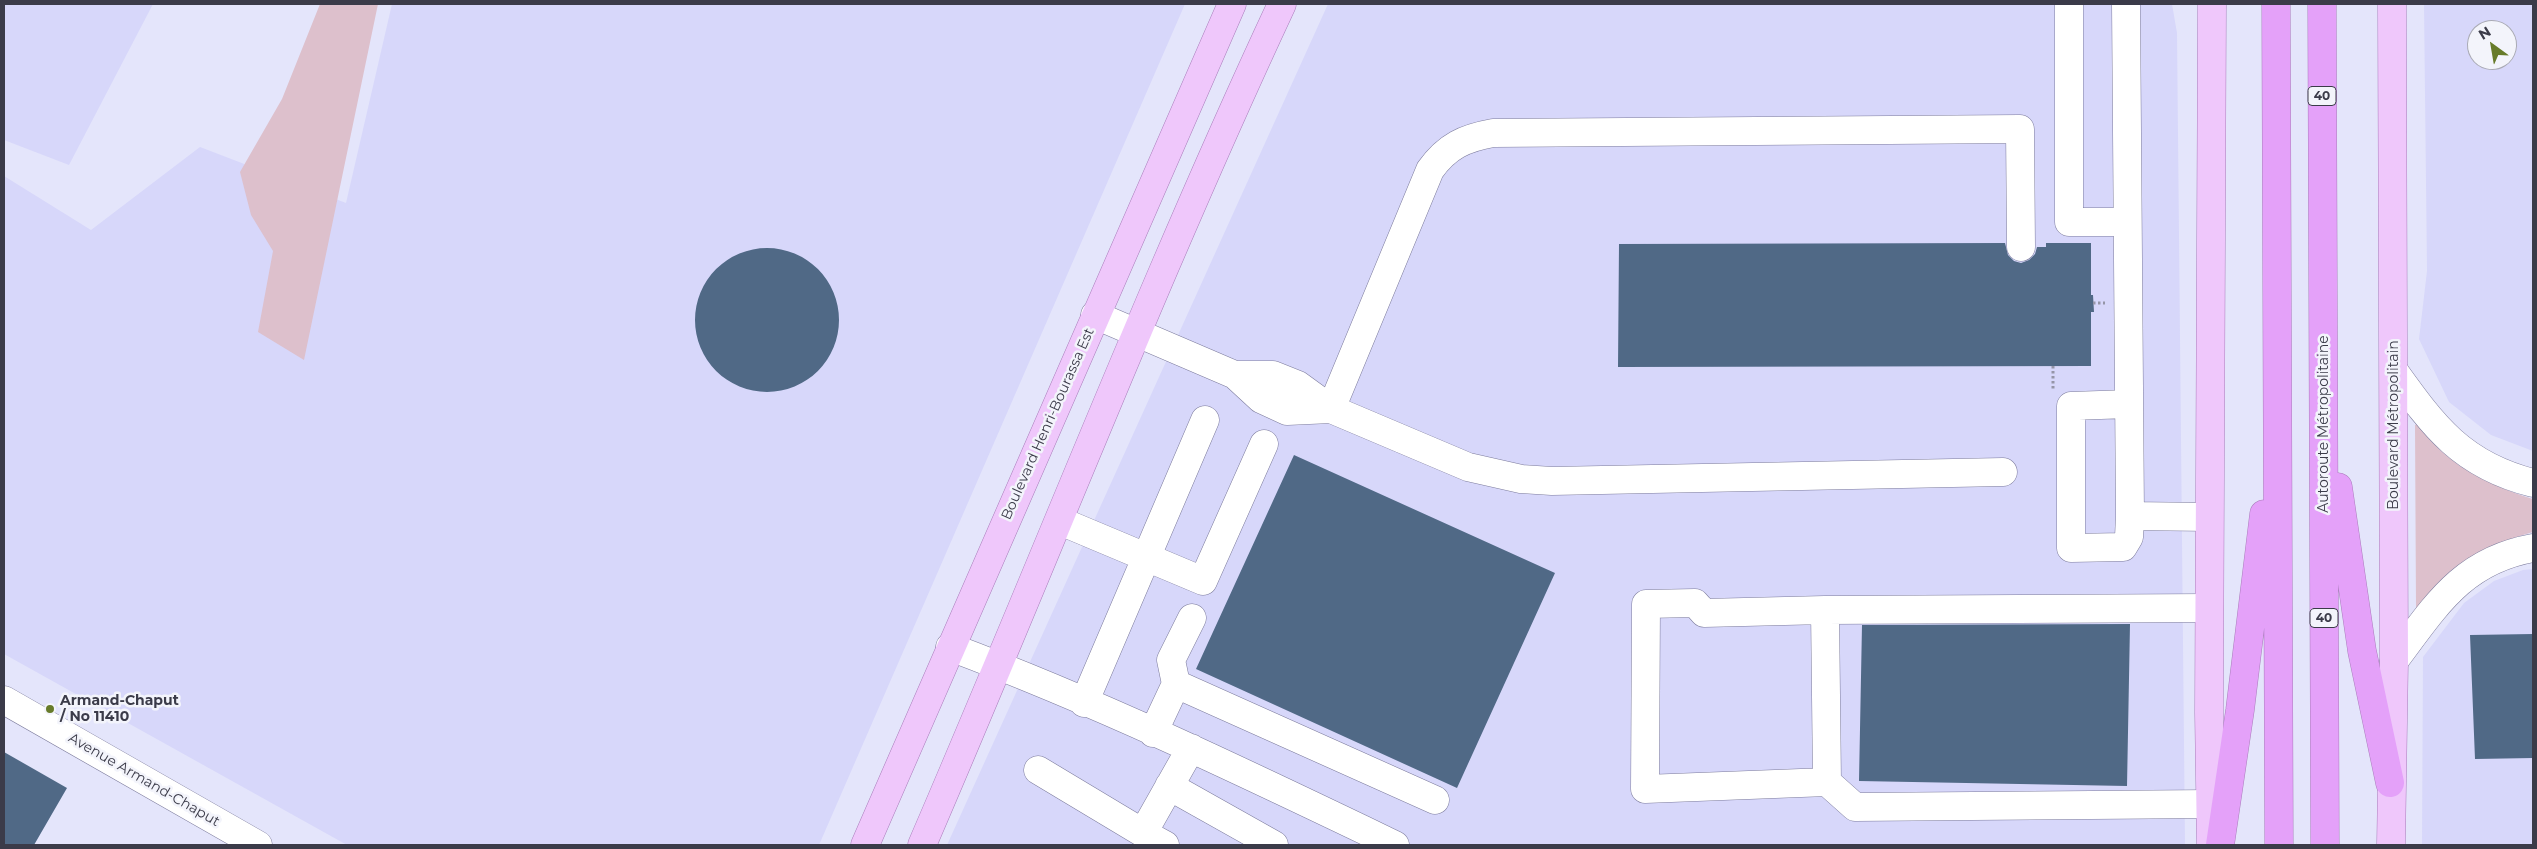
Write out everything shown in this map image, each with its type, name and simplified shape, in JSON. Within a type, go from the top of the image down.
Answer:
[{"type":"highway","points":[[2276,4],[2279,845]]},
{"type":"highway","name":"Autoroute Métropolitaine","points":[[2322,4],[2325,845]]},
{"type":"highway","points":[[2324,391],[2362,651],[2390,783]]},
{"type":"highway","points":[[2220,845],[2240,710],[2278,401]]},
{"type":"main road","name":"Boulevard Henri-Bourassa Est","points":[[865,845],[1232,4]]},
{"type":"main road","points":[[922,845],[1000,666],[1138,333],[1282,4]]},
{"type":"main road","points":[[2211,845],[2209,517],[2212,4]]},
{"type":"main road","name":"Boulevard Métropolitain","points":[[2391,845],[2390,783],[2394,661],[2392,4]]},
{"type":"street","points":[[2069,4],[2069,222],[2127,222]]},
{"type":"street","points":[[2126,4],[2130,516],[2129,537],[2123,547],[2071,548],[2071,406],[2129,404]]},
{"type":"street","points":[[1330,410],[1430,170],[1448,149],[1472,137],[1493,133],[2020,129],[2020,247]]},
{"type":"street","points":[[1095,315],[1235,375],[1261,399],[1286,410],[1330,410],[1468,467],[1521,479],[1552,481],[2003,472]]},
{"type":"street","points":[[2394,370],[2423,411],[2465,454],[2496,471],[2533,483]]},
{"type":"street","points":[[1084,703],[1205,420]]},
{"type":"street","points":[[1060,521],[1203,581],[1264,444]]},
{"type":"street","points":[[2130,516],[2209,517]]},
{"type":"street","points":[[2394,661],[2434,608],[2466,575],[2490,560],[2533,548]]},
{"type":"street","points":[[2209,608],[1825,610],[1704,614],[1695,603],[1646,604],[1645,789],[1827,782],[1854,807],[2210,804]]},
{"type":"street","points":[[1825,610],[1827,782]]},
{"type":"street","points":[[1152,733],[1176,684],[1171,660],[1192,618]]},
{"type":"street","points":[[950,647],[1000,666],[1152,733],[1191,748],[1395,845]]},
{"type":"street","points":[[1176,684],[1435,800]]},
{"type":"street","name":"Avenue Armand-Chaput","points":[[4,700],[258,845]]},
{"type":"street","points":[[1038,770],[1154,839],[1169,786],[1191,748]]},
{"type":"street","points":[[1169,786],[1274,845]]},
{"type":"path","points":[[2053,366],[2053,393]]},
{"type":"shaded area","points":[[4,4],[153,4],[69,165],[4,140]]},
{"type":"shaded area","points":[[320,4],[378,4],[304,360],[258,332],[273,251],[251,215],[240,172],[282,99]]},
{"type":"shaded area","points":[[392,4],[1185,4],[819,845],[347,845],[4,654],[4,176],[91,230],[200,147],[346,203]]},
{"type":"shaded area","points":[[1328,4],[2172,4],[2177,33],[2185,845],[947,845]]},
{"type":"shaded area","points":[[2424,4],[2533,4],[2533,451],[2491,435],[2449,402],[2419,339],[2427,271]]},
{"type":"shaded area","points":[[2417,424],[2441,451],[2454,462],[2499,487],[2533,499],[2533,532],[2497,544],[2468,559],[2443,579],[2418,609],[2416,608],[2415,425]]},
{"type":"shaded area","points":[[2533,569],[2533,845],[2422,845],[2423,657],[2464,603],[2494,581],[2523,570]]},
{"type":"building","points":[[2005,243],[2008,255],[2014,261],[2021,263],[2029,260],[2035,254],[2037,247],[2046,247],[2046,243],[2091,243],[2091,295],[2093,295],[2094,312],[2091,312],[2091,366],[1618,367],[1619,244]]},
{"type":"building","points":[[767,248],[781,249],[795,254],[807,260],[818,269],[827,280],[833,292],[838,306],[838,334],[833,348],[827,360],[818,371],[807,380],[795,386],[781,391],[767,392],[753,391],[739,386],[727,380],[716,371],[707,360],[701,348],[696,334],[695,320],[696,306],[701,292],[707,280],[716,269],[727,260],[739,254],[753,249]]},
{"type":"building","points":[[1294,455],[1555,573],[1457,788],[1196,669]]},
{"type":"building","points":[[2130,624],[2127,786],[1859,781],[1862,625]]},
{"type":"building","points":[[2533,634],[2533,758],[2475,759],[2470,635]]},
{"type":"building","points":[[4,752],[67,788],[34,845],[4,845]]},
{"type":"place","name":"Armand-Chaput / No 11410","points":[[50,709]]}]
